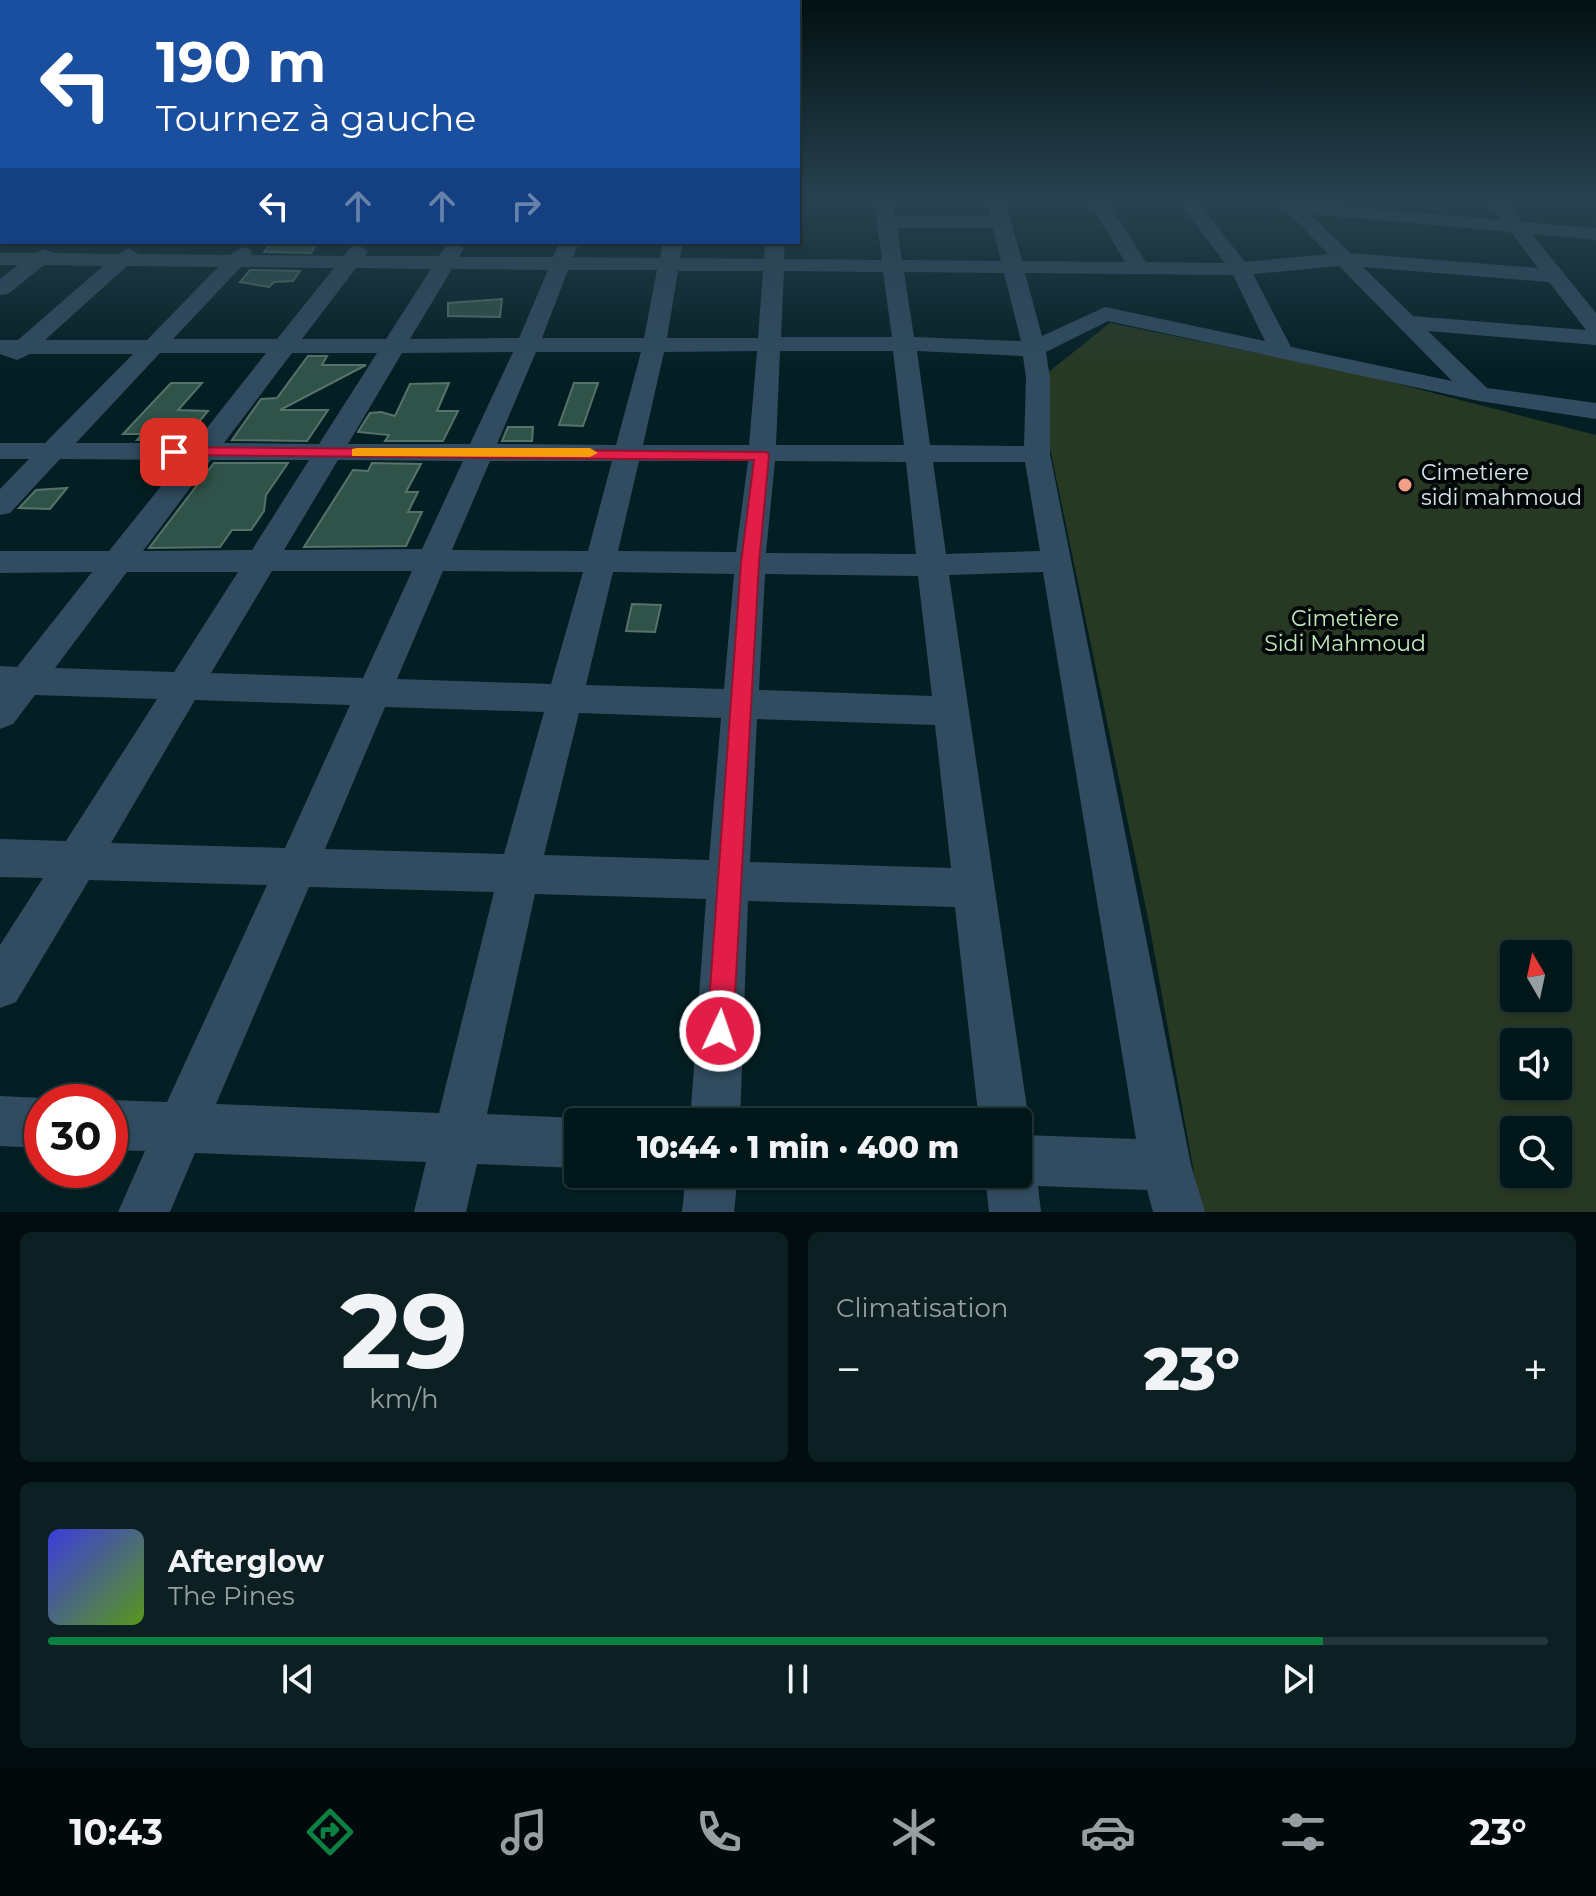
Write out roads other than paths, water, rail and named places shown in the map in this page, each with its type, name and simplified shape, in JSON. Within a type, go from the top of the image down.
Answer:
[{"type":"street","points":[[0,289],[41,258]]},
{"type":"street","points":[[0,368],[12,347],[125,258]]},
{"type":"street","points":[[0,506],[237,258]]},
{"type":"street","points":[[0,259],[234,261],[281,258]]},
{"type":"street","points":[[0,714],[13,680],[118,564],[354,258]]},
{"type":"street","points":[[0,986],[448,258]]},
{"type":"street","points":[[144,1212],[527,346],[562,258]]},
{"type":"street","points":[[440,1212],[519,874],[654,346],[670,258]]},
{"type":"street","points":[[716,1108],[728,880],[743,704],[750,563],[762,455],[773,258]]},
{"type":"street","points":[[806,258],[892,267],[1140,269],[1240,269],[1344,259],[1556,276]]},
{"type":"street","points":[[891,258],[1002,1108]]},
{"type":"street","points":[[1011,258],[1038,378],[1037,454],[1173,1189],[1032,1163]]},
{"type":"street","points":[[1133,258],[1140,269]]},
{"type":"street","points":[[1231,258],[1240,269],[1282,352]]},
{"type":"street","points":[[1541,258],[1596,328]]},
{"type":"street","points":[[1344,259],[1479,394]]},
{"type":"street","points":[[12,347],[904,344],[1034,349],[1105,314],[1479,394],[1596,411]]},
{"type":"street","points":[[1407,322],[1596,338]]},
{"type":"street","points":[[0,451],[1037,454]]},
{"type":"street","points":[[0,562],[118,564],[433,560],[930,565],[1056,561]]},
{"type":"street","points":[[13,680],[951,711]]},
{"type":"street","points":[[0,858],[973,888]]},
{"type":"street","points":[[0,1121],[24,1122]]},
{"type":"street","points":[[128,1126],[564,1143]]},
{"type":"street","points":[[708,1212],[711,1188]]},
{"type":"street","points":[[1012,1188],[1015,1212]]},
{"type":"place","name":"Cimetiere sidi mahmoud","points":[[1405,485]]},
{"type":"park label","name":"Cimetière Sidi Mahmoud","points":[[1345,630]]}]
